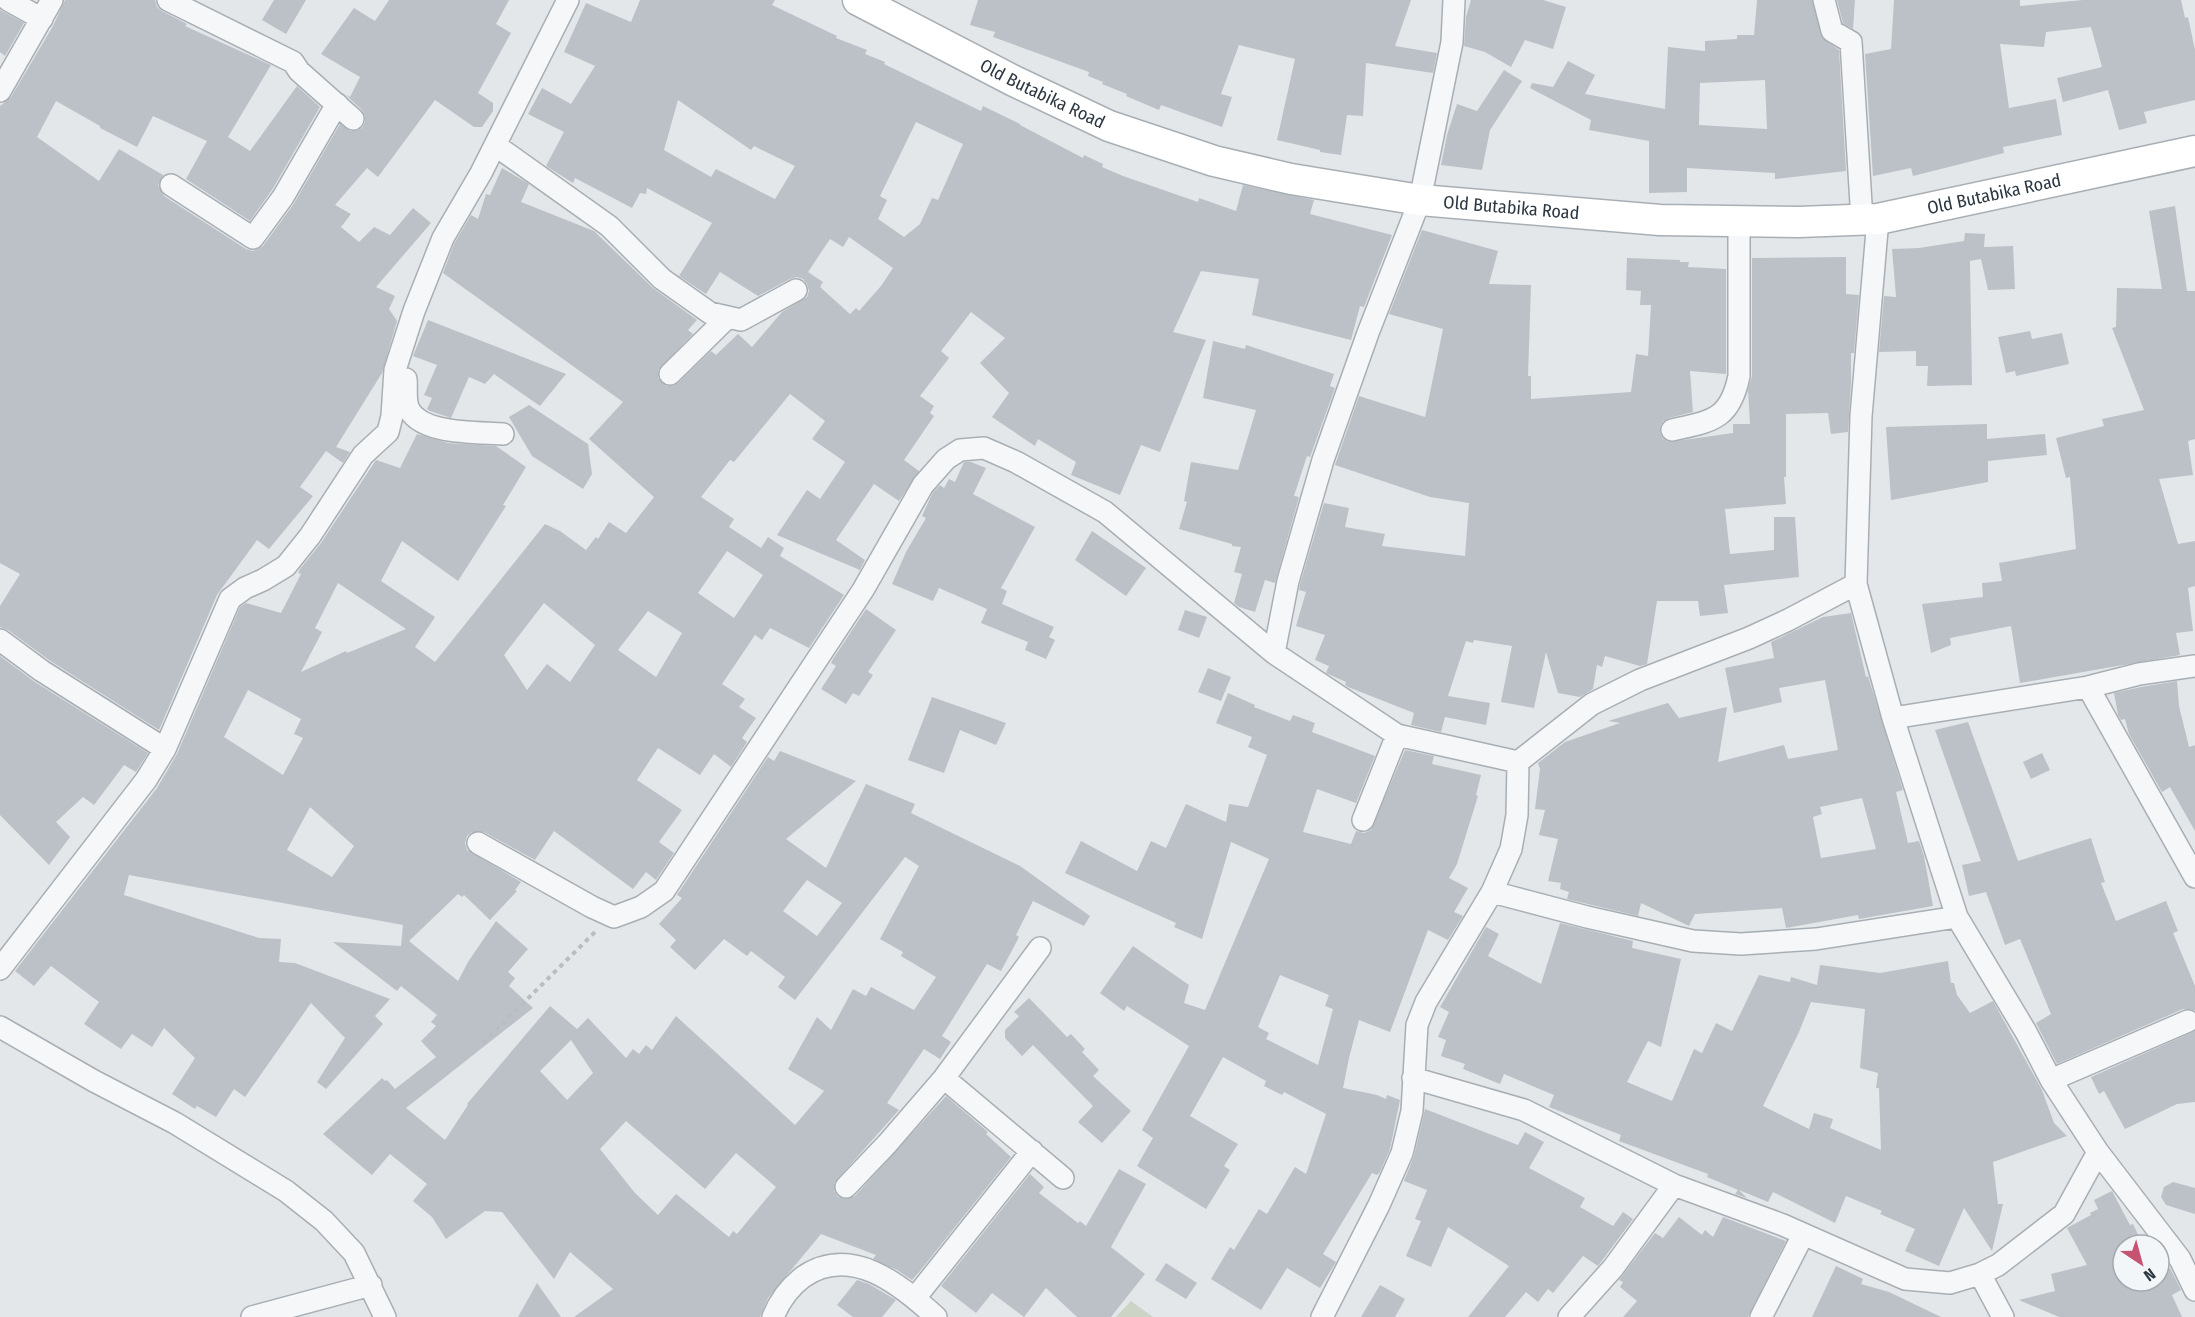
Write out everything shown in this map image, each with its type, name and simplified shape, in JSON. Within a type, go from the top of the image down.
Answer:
[{"type":"main road","name":"Old Butabika Road","points":[[858,0],[1014,81],[1109,126],[1214,161],[1291,179],[1420,200],[1660,220],[1870,219],[2195,151]]},
{"type":"street","points":[[8,0],[42,19]]},
{"type":"street","points":[[0,92],[52,0]]},
{"type":"street","points":[[168,0],[293,62],[353,119]]},
{"type":"street","points":[[0,969],[146,780],[165,749],[230,598],[286,566],[310,536],[363,455],[388,432],[392,416],[395,370],[414,311],[443,238],[495,145],[568,0]]},
{"type":"street","points":[[1274,653],[1288,580],[1323,460],[1368,333],[1420,200],[1450,54],[1454,0]]},
{"type":"street","points":[[1824,0],[1832,31],[1851,42],[1870,219],[1856,584],[1893,718],[1957,917],[2026,1032],[2050,1080],[2098,1152],[2180,1259],[2195,1290]]},
{"type":"street","points":[[171,185],[253,238],[283,197],[337,104]]},
{"type":"street","points":[[495,145],[609,226],[662,279],[710,313],[741,320],[796,290]]},
{"type":"street","points":[[1672,430],[1704,423],[1725,411],[1735,397],[1739,376],[1739,221]]},
{"type":"street","points":[[669,374],[728,317]]},
{"type":"street","points":[[401,352],[407,406],[415,418],[431,427],[503,434]]},
{"type":"street","points":[[478,843],[614,917],[641,907],[664,891],[863,590],[923,485],[946,459],[960,450],[984,448],[1016,462],[1105,512],[1274,653],[1396,735],[1518,762]]},
{"type":"street","points":[[1518,762],[1592,704],[1640,680],[1788,620],[1856,584]]},
{"type":"street","points":[[0,640],[42,671],[165,749]]},
{"type":"street","points":[[1893,718],[2088,687],[2139,674],[2195,666]]},
{"type":"street","points":[[2088,687],[2195,877]]},
{"type":"street","points":[[1363,820],[1396,735]]},
{"type":"street","points":[[1322,1317],[1379,1205],[1402,1153],[1412,1111],[1417,1025],[1426,1002],[1492,892],[1511,849],[1517,815],[1518,762]]},
{"type":"street","points":[[1492,892],[1693,941],[1741,944],[1816,939],[1957,917]]},
{"type":"street","points":[[846,1187],[944,1078],[1040,948]]},
{"type":"street","points":[[2050,1080],[2188,1021]]},
{"type":"street","points":[[0,1027],[94,1081],[175,1123],[286,1191],[324,1221],[354,1253],[385,1317]]},
{"type":"street","points":[[944,1078],[1063,1178]]},
{"type":"street","points":[[1413,1078],[1524,1110],[1674,1185],[1803,1234],[1905,1279],[1950,1283],[1980,1274],[1998,1265],[2064,1214],[2098,1152]]},
{"type":"street","points":[[915,1298],[1032,1151]]},
{"type":"street","points":[[1569,1317],[1613,1268],[1674,1185]]},
{"type":"street","points":[[1761,1317],[1803,1234]]},
{"type":"street","points":[[773,1317],[786,1294],[800,1280],[814,1270],[833,1264],[853,1265],[878,1274],[915,1298],[936,1317]]},
{"type":"street","points":[[1980,1274],[2003,1317]]},
{"type":"street","points":[[252,1317],[371,1285]]},
{"type":"path","points":[[483,1043],[587,939],[614,917]]},
{"type":"green space","points":[[1131,1301],[1153,1317],[1116,1317]]},
{"type":"building","points":[[65,0],[155,0],[157,7],[187,24],[185,26],[271,65],[228,137],[250,151],[297,86],[320,107],[272,190],[250,221],[186,179],[207,141],[153,116],[137,147],[56,101],[37,137],[99,181],[119,149],[163,175],[158,185],[164,196],[246,249],[253,251],[263,246],[293,205],[340,124],[350,131],[356,131],[362,128],[365,122],[362,110],[346,95],[350,97],[360,77],[321,54],[354,8],[375,21],[389,0],[509,0],[496,24],[511,33],[478,93],[493,103],[493,111],[482,127],[474,127],[435,100],[378,177],[367,168],[335,205],[351,214],[341,227],[359,242],[374,227],[390,235],[413,208],[431,223],[376,287],[395,296],[389,309],[397,321],[382,373],[336,447],[350,452],[343,463],[326,451],[300,487],[313,496],[269,549],[257,540],[217,595],[159,730],[49,660],[8,630],[0,627],[0,606],[20,574],[0,563],[0,106],[11,97],[53,26]]},
{"type":"building","points":[[274,0],[306,0],[286,34],[262,20]]},
{"type":"building","points":[[640,0],[775,0],[772,5],[837,36],[836,38],[867,50],[865,54],[885,62],[884,64],[981,111],[983,106],[1123,176],[1198,202],[1199,198],[1236,211],[1243,185],[1314,200],[1310,214],[1392,235],[1364,307],[1360,306],[1351,340],[1252,315],[1259,279],[1201,271],[1173,332],[1206,340],[1160,452],[1141,445],[1120,495],[1071,475],[1076,462],[1038,439],[1035,446],[992,417],[1009,393],[980,363],[1005,338],[971,312],[941,351],[949,358],[920,396],[934,406],[930,413],[934,416],[904,460],[919,471],[899,501],[874,484],[836,540],[865,560],[860,570],[777,535],[807,490],[820,499],[845,462],[812,439],[825,421],[790,394],[734,462],[730,460],[701,497],[734,519],[729,527],[761,548],[768,537],[784,548],[780,556],[844,595],[809,648],[770,628],[762,640],[755,635],[722,684],[745,699],[739,707],[756,718],[742,738],[747,742],[731,767],[714,754],[700,775],[658,748],[637,780],[682,810],[659,842],[674,853],[656,880],[646,872],[633,889],[554,831],[535,860],[484,832],[472,832],[467,836],[465,843],[467,850],[521,882],[515,890],[517,891],[490,920],[464,895],[462,897],[458,894],[409,941],[458,981],[496,921],[528,949],[508,972],[515,978],[509,986],[533,1008],[406,1108],[445,1140],[467,1104],[550,1006],[577,1029],[588,1018],[626,1058],[633,1049],[639,1054],[646,1045],[652,1050],[676,1016],[795,1125],[824,1091],[788,1069],[817,1017],[831,1030],[853,989],[866,996],[871,987],[914,1010],[936,977],[901,956],[903,952],[880,939],[919,866],[905,857],[795,1000],[778,987],[785,977],[751,951],[747,956],[724,939],[695,970],[670,947],[676,940],[659,924],[682,898],[677,895],[768,757],[774,761],[780,751],[856,781],[786,839],[826,868],[866,784],[915,804],[911,813],[1020,866],[1090,916],[1084,926],[1033,901],[1016,935],[1019,937],[1001,971],[987,964],[942,1036],[951,1042],[940,1059],[924,1049],[887,1103],[899,1110],[834,1183],[834,1191],[838,1197],[844,1199],[855,1196],[946,1096],[988,1132],[986,1134],[1011,1157],[920,1271],[912,1280],[873,1259],[876,1255],[821,1234],[768,1298],[760,1317],[574,1317],[613,1289],[570,1252],[554,1279],[502,1212],[485,1211],[446,1239],[432,1217],[413,1201],[427,1184],[390,1154],[372,1175],[323,1134],[382,1078],[395,1089],[436,1057],[421,1041],[436,1026],[431,1022],[437,1015],[401,986],[397,991],[333,942],[401,946],[403,925],[129,875],[124,895],[259,938],[281,939],[279,962],[295,963],[390,999],[375,1016],[383,1024],[326,1089],[317,1082],[345,1038],[311,1003],[245,1097],[234,1089],[216,1117],[197,1106],[195,1109],[172,1094],[195,1058],[164,1028],[152,1047],[132,1034],[121,1049],[84,1024],[99,1002],[51,966],[34,986],[15,971],[157,788],[177,754],[240,607],[246,603],[281,613],[301,574],[298,573],[300,569],[321,543],[376,460],[400,468],[417,434],[448,443],[496,446],[526,467],[503,505],[506,506],[458,581],[402,541],[381,581],[435,617],[415,647],[435,662],[545,524],[560,531],[586,550],[596,537],[598,539],[609,522],[626,533],[654,497],[589,439],[623,402],[443,273],[454,244],[471,215],[478,219],[486,194],[490,195],[502,168],[529,184],[521,202],[594,231],[653,288],[697,320],[688,330],[693,334],[658,370],[658,378],[666,386],[678,383],[711,351],[716,355],[738,334],[752,347],[782,312],[807,297],[809,291],[807,284],[803,279],[797,277],[758,296],[720,272],[706,294],[679,276],[712,223],[647,188],[646,194],[640,193],[632,208],[575,178],[573,183],[546,166],[564,132],[528,114],[542,88],[571,104],[595,66],[564,52],[586,3],[631,22]],"holes":[[[678,100],[751,150],[754,146],[795,166],[775,199],[716,169],[711,177],[664,150]],[[916,122],[963,144],[938,200],[932,198],[920,224],[904,237],[878,219],[887,200],[880,196]],[[849,237],[893,268],[859,311],[856,308],[850,314],[820,287],[823,282],[808,272],[830,239],[843,247]],[[727,551],[763,575],[734,618],[698,593]],[[338,583],[406,629],[347,653],[346,651],[301,672],[322,632],[315,628]],[[544,603],[595,645],[570,682],[547,664],[527,690],[504,655]],[[648,611],[682,633],[656,677],[618,650]],[[248,690],[301,719],[294,734],[303,738],[283,775],[224,737]],[[310,807],[354,846],[332,877],[287,850]],[[807,880],[842,903],[817,936],[783,911]],[[571,1040],[593,1073],[567,1100],[540,1071]],[[626,1121],[705,1189],[736,1153],[776,1187],[737,1234],[733,1231],[729,1237],[676,1194],[658,1215],[635,1193],[600,1149]]]},
{"type":"building","points":[[978,0],[1411,0],[1395,46],[1437,53],[1433,73],[1366,63],[1363,116],[1347,115],[1341,155],[1320,152],[1320,150],[1277,140],[1295,59],[1239,45],[1221,94],[1232,97],[1222,127],[1161,105],[1159,110],[1102,84],[1103,82],[1088,76],[1089,72],[993,37],[995,32],[970,25]]},
{"type":"building","points":[[1471,0],[1543,0],[1566,7],[1553,49],[1525,40],[1511,67],[1485,52],[1464,46],[1466,17]]},
{"type":"building","points":[[1757,0],[1812,0],[1822,38],[1839,50],[1846,171],[1775,179],[1775,173],[1687,168],[1687,192],[1649,193],[1649,141],[1589,130],[1591,120],[1530,88],[1532,83],[1553,87],[1568,61],[1595,75],[1585,94],[1665,109],[1668,47],[1705,51],[1705,41],[1737,39],[1737,35],[1754,35]],"holes":[[[1765,80],[1767,129],[1699,125],[1700,83]]]},
{"type":"building","points":[[1837,0],[1855,0],[1853,29],[1843,23]]},
{"type":"building","points":[[1894,0],[2020,0],[2020,6],[2083,0],[2181,0],[2185,18],[2188,17],[2195,50],[2195,100],[2144,112],[2147,123],[2119,130],[2108,90],[2063,102],[2057,78],[2102,67],[2091,27],[2046,32],[2044,47],[2000,44],[2009,108],[2056,99],[2062,135],[2003,147],[2004,153],[1913,176],[1911,168],[1873,176],[1865,54],[1891,49]]},
{"type":"building","points":[[0,10],[24,23],[5,56],[0,52]]},
{"type":"building","points":[[1504,70],[1522,81],[1490,130],[1482,170],[1441,165],[1447,135],[1457,104],[1477,111]]},
{"type":"building","points":[[2175,206],[2187,291],[2195,291],[2195,439],[2188,441],[2193,475],[2159,479],[2178,544],[2195,541],[2195,586],[2188,588],[2193,631],[2176,633],[2180,655],[2020,683],[2011,626],[1950,638],[1951,645],[1931,653],[1922,604],[1983,597],[1982,583],[2002,581],[1999,563],[2076,549],[2070,477],[2066,478],[2056,438],[2104,426],[2102,419],[2144,410],[2112,328],[2116,327],[2117,288],[2162,289],[2149,211]]},
{"type":"building","points":[[1422,230],[1498,251],[1489,284],[1531,285],[1528,376],[1531,376],[1531,399],[1631,392],[1636,354],[1648,356],[1651,305],[1640,305],[1641,291],[1626,290],[1627,258],[1680,260],[1680,262],[1689,262],[1688,267],[1726,269],[1726,374],[1690,371],[1693,412],[1663,421],[1660,433],[1663,439],[1669,442],[1733,433],[1733,424],[1750,424],[1748,390],[1752,376],[1752,258],[1846,257],[1846,294],[1859,295],[1854,353],[1851,353],[1848,432],[1831,434],[1828,413],[1786,414],[1786,477],[1784,477],[1786,504],[1725,509],[1730,554],[1774,550],[1774,517],[1795,517],[1799,577],[1724,585],[1728,613],[1700,616],[1698,601],[1657,601],[1647,664],[1640,666],[1605,656],[1602,667],[1597,665],[1593,689],[1580,697],[1558,693],[1546,652],[1534,708],[1501,702],[1512,646],[1474,640],[1473,643],[1466,641],[1448,696],[1490,703],[1486,725],[1445,717],[1441,732],[1411,725],[1414,713],[1348,687],[1345,685],[1346,682],[1326,673],[1329,666],[1315,660],[1325,635],[1296,626],[1306,592],[1299,590],[1300,584],[1324,503],[1349,508],[1345,527],[1385,534],[1382,546],[1465,556],[1469,503],[1430,497],[1335,465],[1359,396],[1425,417],[1443,329],[1389,314]]},
{"type":"building","points":[[1965,233],[1985,234],[1984,247],[2013,246],[2015,289],[1988,290],[1981,259],[1970,261],[1972,385],[1927,386],[1928,366],[1916,366],[1916,351],[1879,352],[1884,296],[1896,297],[1892,249],[1919,248],[1964,241]]},
{"type":"building","points":[[428,320],[566,374],[540,406],[494,374],[485,384],[469,377],[451,418],[430,411],[427,409],[432,398],[424,395],[437,365],[413,356]]},
{"type":"building","points":[[2030,331],[2032,339],[2062,333],[2069,364],[2016,376],[2015,371],[2006,373],[1998,337]]},
{"type":"building","points":[[1213,341],[1245,349],[1246,345],[1334,374],[1330,386],[1335,388],[1310,457],[1307,456],[1294,496],[1299,497],[1275,583],[1265,580],[1255,612],[1234,603],[1242,574],[1234,572],[1241,547],[1179,529],[1187,502],[1184,501],[1191,462],[1238,470],[1256,410],[1203,398]]},
{"type":"building","points":[[529,405],[588,444],[592,474],[583,489],[532,456],[509,417]]},
{"type":"building","points":[[1987,424],[1987,439],[2045,434],[2047,455],[1988,461],[1988,482],[1891,500],[1886,427]]},
{"type":"building","points":[[964,462],[971,462],[986,468],[973,494],[1035,527],[1001,588],[1007,591],[1002,604],[1054,627],[1049,637],[1055,640],[1046,659],[1025,650],[1028,642],[981,623],[987,609],[939,588],[933,601],[892,584],[906,552],[926,518],[922,516],[933,492],[940,485],[944,488],[949,479],[955,482]]},
{"type":"building","points":[[1092,531],[1146,568],[1126,596],[1075,560]]},
{"type":"building","points":[[866,609],[896,630],[868,672],[873,675],[859,696],[853,693],[846,704],[821,689],[836,666],[831,663],[833,659]]},
{"type":"building","points":[[1185,610],[1207,617],[1199,638],[1178,630]]},
{"type":"building","points":[[1851,613],[1866,677],[1868,676],[1903,790],[1896,792],[1908,843],[1919,841],[1933,906],[1859,919],[1858,915],[1786,928],[1782,908],[1695,914],[1689,926],[1641,903],[1638,916],[1567,899],[1569,892],[1560,889],[1561,883],[1548,881],[1558,839],[1539,835],[1545,810],[1535,809],[1540,769],[1538,763],[1565,742],[1620,723],[1608,721],[1668,703],[1679,718],[1727,707],[1718,762],[1784,745],[1788,759],[1838,750],[1825,680],[1779,688],[1782,702],[1734,713],[1725,668],[1774,658],[1771,642],[1823,617]],"holes":[[[1862,798],[1876,849],[1821,858],[1813,817],[1822,814],[1820,807]]]},
{"type":"building","points":[[0,656],[35,682],[148,753],[136,772],[124,765],[94,805],[83,797],[56,822],[70,837],[49,865],[0,815]]},
{"type":"building","points":[[1208,668],[1231,677],[1221,701],[1198,692]]},
{"type":"building","points":[[2177,681],[2179,706],[2189,747],[2195,745],[2195,831],[2170,787],[2162,792],[2129,734],[2125,719],[2121,720],[2118,715],[2114,693]]},
{"type":"building","points":[[1228,693],[1255,705],[1254,707],[1290,721],[1293,715],[1315,723],[1312,732],[1375,756],[1356,803],[1317,789],[1303,832],[1351,844],[1356,831],[1364,833],[1371,830],[1405,750],[1434,756],[1432,764],[1481,775],[1476,795],[1478,796],[1457,864],[1449,878],[1468,888],[1454,912],[1463,916],[1448,940],[1428,930],[1390,1032],[1359,1020],[1349,1058],[1343,1088],[1386,1099],[1387,1095],[1400,1100],[1390,1149],[1380,1172],[1377,1175],[1372,1173],[1323,1254],[1336,1262],[1320,1288],[1287,1268],[1261,1310],[1211,1279],[1230,1247],[1234,1250],[1259,1209],[1267,1214],[1295,1167],[1306,1174],[1326,1114],[1284,1092],[1282,1095],[1264,1086],[1266,1081],[1223,1057],[1190,1116],[1238,1144],[1224,1166],[1230,1170],[1206,1209],[1137,1166],[1153,1138],[1142,1130],[1189,1046],[1127,1006],[1124,1011],[1100,993],[1133,946],[1189,985],[1184,1003],[1205,1010],[1269,859],[1231,842],[1202,939],[1174,927],[1176,923],[1065,873],[1081,841],[1137,871],[1151,841],[1166,848],[1186,804],[1226,822],[1229,804],[1248,807],[1267,755],[1248,747],[1252,737],[1216,723]],"holes":[[[1280,975],[1329,995],[1325,1006],[1333,1009],[1318,1065],[1266,1039],[1269,1033],[1258,1027]]]},
{"type":"building","points":[[932,697],[1006,723],[996,745],[960,730],[944,773],[908,760]]},
{"type":"building","points":[[1968,722],[2018,861],[2091,838],[2105,882],[2101,883],[2116,921],[2166,901],[2178,931],[2173,933],[2195,986],[2195,1010],[2183,1009],[2057,1064],[2036,1023],[2051,1014],[2020,939],[2005,945],[1986,892],[1969,896],[1962,865],[1981,861],[1935,730]]},
{"type":"building","points":[[2042,753],[2050,770],[2031,779],[2023,762]]},
{"type":"building","points":[[1560,923],[1633,941],[1632,948],[1681,959],[1661,1047],[1648,1041],[1627,1082],[1672,1101],[1694,1049],[1702,1053],[1716,1023],[1732,1031],[1759,975],[1790,982],[1791,977],[1817,985],[1820,965],[1880,973],[1948,961],[1951,983],[1954,983],[1957,995],[1970,1013],[1993,1001],[2042,1090],[2054,1123],[2067,1136],[1993,1162],[1998,1204],[2003,1204],[1992,1251],[1964,1208],[1939,1266],[1905,1251],[1915,1229],[1880,1214],[1882,1211],[1846,1196],[1835,1223],[1773,1192],[1768,1202],[1739,1190],[1747,1198],[1735,1194],[1738,1190],[1707,1177],[1708,1174],[1619,1141],[1621,1135],[1549,1107],[1554,1095],[1504,1074],[1500,1084],[1463,1069],[1465,1064],[1441,1056],[1446,1040],[1438,1037],[1449,1012],[1440,1007],[1486,927],[1499,934],[1488,956],[1541,984]],"holes":[[[1811,1002],[1865,1009],[1860,1068],[1878,1073],[1876,1088],[1879,1088],[1881,1150],[1830,1128],[1833,1119],[1814,1113],[1809,1129],[1763,1106]]]},
{"type":"building","points":[[1029,998],[1067,1037],[1071,1034],[1085,1049],[1082,1052],[1099,1070],[1093,1076],[1131,1111],[1102,1143],[1078,1122],[1093,1106],[1033,1045],[1022,1056],[1005,1038],[1005,1030],[1019,1016],[1014,1012]]},
{"type":"building","points":[[2195,1031],[2195,1102],[2177,1104],[2125,1129],[2104,1091],[2099,1094],[2091,1077]]},
{"type":"building","points":[[1425,1109],[1518,1145],[1525,1132],[1544,1142],[1529,1168],[1585,1198],[1580,1207],[1613,1226],[1623,1212],[1633,1219],[1598,1266],[1583,1256],[1553,1293],[1548,1289],[1538,1302],[1526,1292],[1505,1317],[1468,1317],[1509,1266],[1448,1227],[1431,1267],[1406,1256],[1421,1221],[1415,1219],[1427,1190],[1404,1181],[1414,1156]]},
{"type":"building","points":[[1119,1169],[1146,1184],[1111,1247],[1145,1274],[1111,1317],[1077,1317],[1046,1288],[1024,1317],[992,1293],[976,1313],[941,1286],[1030,1174],[1044,1187],[1039,1193],[1078,1223],[1080,1221],[1086,1226]]},
{"type":"building","points":[[2173,1182],[2195,1188],[2195,1214],[2166,1205],[2161,1197],[2164,1187]]},
{"type":"building","points":[[2112,1191],[2130,1225],[2133,1224],[2137,1233],[2111,1233],[2111,1293],[2171,1293],[2171,1270],[2181,1290],[2172,1295],[2182,1317],[2059,1317],[2019,1300],[2055,1291],[2051,1274],[2087,1265],[2067,1228],[2098,1209],[2094,1200]]},
{"type":"building","points":[[1679,1217],[1702,1235],[1705,1230],[1713,1237],[1723,1217],[1786,1241],[1748,1317],[1623,1317],[1637,1301],[1620,1287],[1623,1282],[1619,1280],[1655,1233],[1663,1238]]},
{"type":"building","points":[[1166,1263],[1197,1283],[1186,1299],[1155,1280]]},
{"type":"building","points":[[1836,1266],[1863,1279],[1861,1284],[1889,1292],[1941,1317],[1812,1317]]},
{"type":"building","points":[[857,1280],[869,1284],[896,1300],[882,1317],[853,1317],[837,1305]]},
{"type":"building","points":[[537,1283],[561,1317],[518,1317]]},
{"type":"building","points":[[1380,1285],[1405,1299],[1395,1317],[1361,1317]]}]
